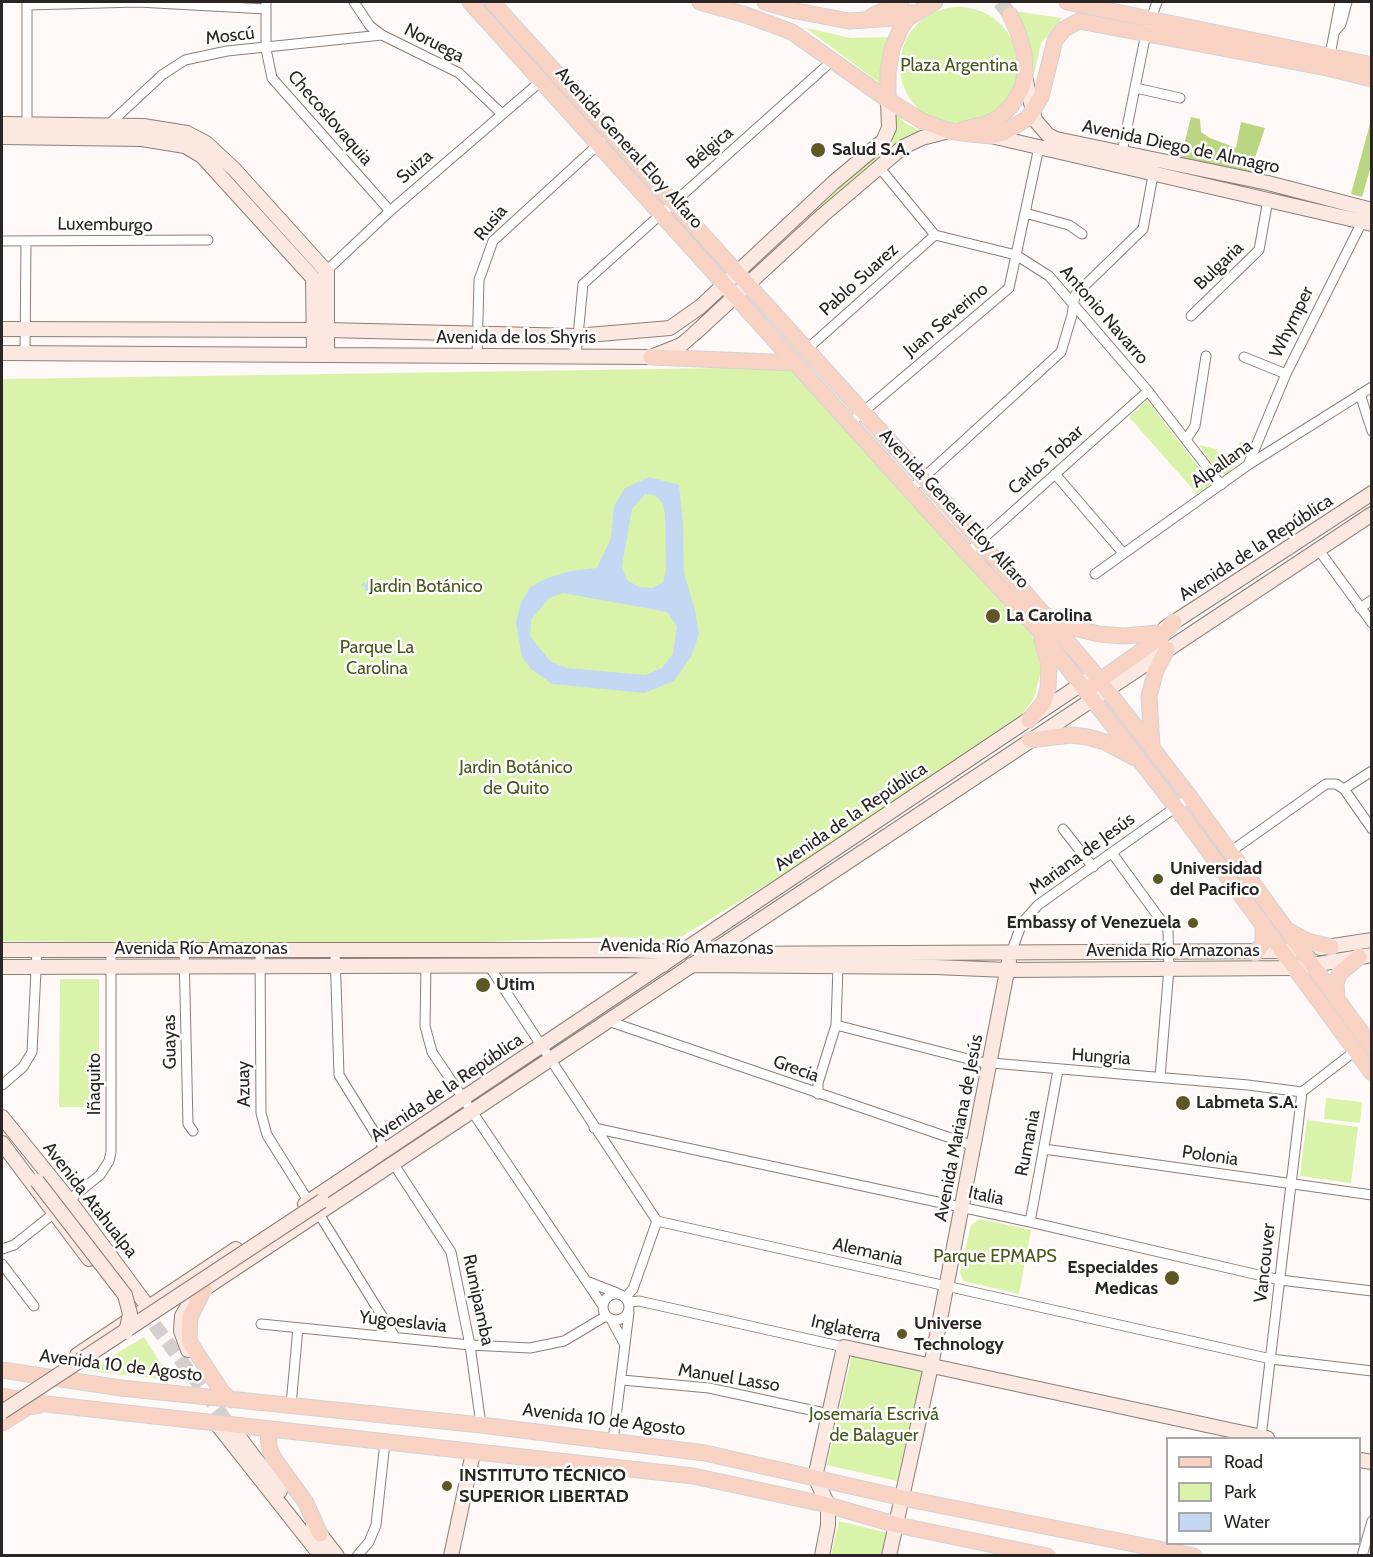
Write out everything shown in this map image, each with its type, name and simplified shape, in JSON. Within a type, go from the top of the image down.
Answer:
[{"type":"main road","name":"Avenida General Eloy Alfaro","points":[[470,2],[599,144],[667,208],[742,291],[806,350],[980,541],[1040,621],[1152,749],[1190,797],[1371,1047]]},
{"type":"main road","name":"Avenida General Eloy Alfaro","points":[[492,2],[612,132],[667,208]]},
{"type":"main road","points":[[700,2],[746,15],[792,32],[888,100],[922,121],[950,131],[991,136],[1020,125],[1032,113],[1041,97],[1055,40],[1064,28],[1079,21],[1149,26],[1330,55],[1371,65]]},
{"type":"main road","points":[[765,2],[822,17],[849,21],[910,17]]},
{"type":"main road","points":[[849,21],[875,15],[901,2]]},
{"type":"main road","points":[[910,17],[915,2]]},
{"type":"main road","points":[[888,100],[888,75],[892,50],[901,28],[910,17],[935,2]]},
{"type":"main road","points":[[1067,2],[1149,26],[1371,79]]},
{"type":"main road","points":[[950,131],[986,124],[1005,113],[1018,97],[1025,75],[1022,46],[1010,15]]},
{"type":"main road","name":"Avenida Diego de Almagro","points":[[1025,75],[1032,113],[1041,128],[1056,139],[1121,159],[1153,174],[1268,200],[1369,212]]},
{"type":"main road","name":"Avenida de los Shyris","points":[[2,329],[320,330],[576,336],[670,328],[700,307],[729,277],[883,141],[889,128],[888,100]]},
{"type":"main road","points":[[2,124],[104,132],[185,146],[202,156],[313,278],[320,330]]},
{"type":"main road","points":[[2,137],[104,132],[143,126],[187,133],[206,143],[234,169],[327,272],[320,330],[320,354]]},
{"type":"main road","name":"Avenida de los Shyris","points":[[2,353],[651,357],[681,345],[879,167],[912,142],[950,131]]},
{"type":"main road","name":"Avenida Diego de Almagro","points":[[991,136],[1039,147],[1121,159],[1155,160],[1268,183],[1369,212]]},
{"type":"main road","name":"Avenida General Eloy Alfaro","points":[[742,291],[795,363],[967,553],[1040,621]]},
{"type":"main road","points":[[651,357],[795,363]]},
{"type":"main road","name":"Avenida de la República","points":[[46,1376],[125,1328],[390,1157],[473,1110],[1030,740],[1158,633],[1371,493]]},
{"type":"main road","name":"Avenida de la República","points":[[390,1157],[465,1098],[540,1046],[1029,720],[1167,649],[1371,514]]},
{"type":"main road","points":[[1029,720],[1044,702],[1048,687],[1049,665],[1040,621],[1089,632],[1124,636],[1158,633]]},
{"type":"main road","points":[[1095,685],[1157,640],[1174,622]]},
{"type":"main road","points":[[1152,749],[1149,696],[1156,670],[1167,649]]},
{"type":"main road","name":"Avenida General Eloy Alfaro","points":[[1095,685],[1140,760],[1263,923],[1371,1074]]},
{"type":"main road","points":[[1030,740],[1056,736],[1088,737],[1140,760]]},
{"type":"main road","points":[[1255,953],[1263,944],[1263,923]]},
{"type":"main road","points":[[749,927],[746,934],[748,943],[754,950],[763,953]]},
{"type":"main road","points":[[1285,928],[1307,941],[1331,947]]},
{"type":"main road","name":"Avenida Río Amazonas","points":[[2,950],[260,952],[624,950],[708,954],[1283,953],[1371,940]]},
{"type":"main road","name":"Avenida Mariana de Jesús","points":[[889,1556],[931,1366],[1011,953]]},
{"type":"main road","points":[[1338,1000],[1336,984],[1339,974],[1365,956]]},
{"type":"main road","name":"Avenida Río Amazonas","points":[[2,967],[597,964],[1007,970],[1295,968],[1365,956]]},
{"type":"main road","points":[[597,964],[618,971],[622,981],[621,992]]},
{"type":"main road","name":"Avenida Atahualpa","points":[[2,1117],[69,1200],[148,1307]]},
{"type":"main road","points":[[2,1130],[125,1295],[130,1314],[125,1328]]},
{"type":"main road","points":[[4,1147],[38,1178]]},
{"type":"main road","name":"Avenida Atahualpa","points":[[4,1147],[121,1300],[126,1310],[125,1328]]},
{"type":"main road","points":[[30,1153],[38,1178]]},
{"type":"main road","name":"Avenida Atahualpa","points":[[38,1178],[134,1297]]},
{"type":"main road","name":"Avenida de la República","points":[[2,1412],[125,1328],[148,1307],[245,1244],[319,1204]]},
{"type":"main road","name":"Avenida de la República","points":[[227,1274],[251,1259],[319,1204]]},
{"type":"main road","points":[[245,1244],[240,1253],[243,1258],[251,1259]]},
{"type":"main road","points":[[211,1384],[188,1352],[181,1330],[184,1312],[204,1289],[227,1274],[234,1264],[231,1258],[223,1258]]},
{"type":"main road","points":[[204,1289],[190,1317],[189,1341],[222,1392],[231,1400]]},
{"type":"main road","points":[[822,1556],[828,1525],[828,1505],[815,1477],[844,1347]]},
{"type":"main road","name":"Inglaterra","points":[[844,1347],[1259,1437]]},
{"type":"main road","name":"Avenida 10 de Agosto","points":[[2,1370],[121,1388],[482,1425],[705,1453],[903,1498],[1194,1556]]},
{"type":"main road","points":[[2,1396],[46,1404],[216,1424],[692,1476],[828,1505],[897,1525],[1047,1556]]},
{"type":"main road","points":[[2,1423],[28,1407],[46,1404]]},
{"type":"main road","points":[[216,1424],[321,1556]]},
{"type":"main road","points":[[268,1429],[269,1446],[273,1457],[306,1503],[320,1534]]},
{"type":"main road","points":[[329,1556],[241,1434],[337,1556]]},
{"type":"main road","points":[[451,1556],[473,1453]]},
{"type":"street","points":[[27,125],[27,3],[138,2],[266,5]]},
{"type":"street","name":"Noruega","points":[[354,2],[370,26],[382,35],[459,73],[501,113]]},
{"type":"street","points":[[1121,159],[1149,26],[1157,2]]},
{"type":"street","points":[[1330,55],[1340,2]]},
{"type":"street","points":[[1336,30],[1341,24],[1347,2]]},
{"type":"street","name":"Checoslovaquia","points":[[266,5],[266,49],[272,78],[390,211]]},
{"type":"street","name":"Moscú","points":[[104,132],[162,75],[185,60],[227,51],[266,49],[279,45],[382,35]]},
{"type":"street","name":"Bélgica","points":[[576,356],[576,336],[583,284],[833,60]]},
{"type":"street","name":"Suiza","points":[[313,278],[327,272],[390,211],[501,113],[541,81]]},
{"type":"street","points":[[1136,88],[1180,98]]},
{"type":"street","name":"Rusia","points":[[477,356],[478,280],[493,241],[612,132]]},
{"type":"street","name":"Juan Severino","points":[[850,423],[1009,288],[1039,147]]},
{"type":"street","points":[[910,489],[1061,352],[1075,295],[1143,228],[1155,160]]},
{"type":"street","points":[[879,167],[935,235]]},
{"type":"street","name":"Bulgaria","points":[[1191,316],[1259,250],[1268,200]]},
{"type":"street","name":"Whymper","points":[[1248,465],[1286,374],[1369,212]]},
{"type":"street","points":[[1025,213],[1069,225],[1082,234]]},
{"type":"street","name":"Antonio Navarro","points":[[935,235],[1016,255],[1049,276],[1149,392],[1221,485]]},
{"type":"street","name":"Pablo Suarez","points":[[806,350],[935,235]]},
{"type":"street","name":"Luxemburgo","points":[[2,241],[208,240]]},
{"type":"street","points":[[25,353],[26,241]]},
{"type":"street","points":[[1186,440],[1195,426],[1206,356]]},
{"type":"street","points":[[1244,357],[1286,374]]},
{"type":"street","name":"Alpallana","points":[[1095,574],[1248,465],[1371,387]]},
{"type":"street","name":"Carlos Tobar","points":[[967,553],[1149,392]]},
{"type":"street","points":[[1360,394],[1371,431]]},
{"type":"street","points":[[1054,474],[1123,553]]},
{"type":"street","points":[[1318,549],[1371,623]]},
{"type":"street","points":[[1360,608],[1371,600]]},
{"type":"street","points":[[1344,789],[1371,771]]},
{"type":"street","points":[[1230,852],[1320,786],[1332,783],[1344,789],[1371,829]]},
{"type":"street","name":"Mariana de Jesús","points":[[1011,953],[1017,933],[1029,914],[1190,797]]},
{"type":"street","points":[[1063,829],[1093,867]]},
{"type":"street","points":[[1113,853],[1166,925],[1170,952],[1160,1077]]},
{"type":"street","points":[[2,1085],[23,1067],[32,1052],[38,967],[37,950]]},
{"type":"street","name":"Iñaquito","points":[[69,1200],[100,1175],[109,1161],[111,1152],[111,951]]},
{"type":"street","name":"Guayas","points":[[184,951],[188,1124],[193,1131]]},
{"type":"street","name":"Rumipamba","points":[[335,951],[339,1075],[451,1252],[470,1345],[482,1425]]},
{"type":"street","name":"Azuay","points":[[260,952],[261,1113],[267,1135],[319,1204],[395,1337]]},
{"type":"street","points":[[426,966],[425,1026],[432,1052],[603,1306],[625,1345]]},
{"type":"street","points":[[489,966],[657,1221],[628,1300],[629,1312],[622,1380],[613,1441]]},
{"type":"street","points":[[818,1094],[818,1083],[836,1025],[838,967]]},
{"type":"street","name":"Grecia","points":[[608,1021],[974,1146]]},
{"type":"street","name":"Hungria","points":[[836,1025],[991,1063],[1302,1092]]},
{"type":"street","points":[[1302,1092],[1355,1051]]},
{"type":"street","name":"Rumania","points":[[1030,1222],[1058,1070]]},
{"type":"street","name":"Vancouver","points":[[1264,1437],[1302,1092]]},
{"type":"street","name":"Italia","points":[[594,1128],[1030,1222],[1280,1280],[1371,1291]]},
{"type":"street","name":"Polonia","points":[[1044,1149],[1371,1195]]},
{"type":"street","points":[[2,1249],[14,1245],[53,1214]]},
{"type":"street","name":"Alemania","points":[[657,1221],[1271,1359],[1371,1371]]},
{"type":"street","points":[[2,1263],[34,1306]]},
{"type":"street","points":[[586,1281],[617,1293],[628,1300]]},
{"type":"street","points":[[603,1306],[607,1297],[617,1293]]},
{"type":"street","name":"Inglaterra","points":[[628,1300],[844,1347]]},
{"type":"street","points":[[608,1318],[621,1320],[629,1312]]},
{"type":"street","name":"Yugoeslavia","points":[[261,1324],[470,1345],[530,1348],[564,1341],[608,1318]]},
{"type":"street","points":[[291,1405],[298,1328]]},
{"type":"street","name":"Manuel Lasso","points":[[622,1380],[709,1388],[829,1414]]},
{"type":"street","points":[[357,1556],[369,1542],[376,1525],[385,1442]]},
{"type":"street","points":[[1362,1556],[1371,1521]]},
{"type":"green space","name":"Plaza Argentina","points":[[959,7],[992,17],[1008,33],[1018,66],[1008,99],[992,115],[959,125],[926,115],[910,99],[900,66],[910,33],[926,17]]},
{"type":"green space","points":[[1014,11],[1062,18],[1041,43],[1033,79],[1025,37]]},
{"type":"green space","points":[[806,28],[851,38],[891,37],[882,85]]},
{"type":"green space","points":[[896,113],[905,123],[924,133],[911,134],[899,141],[773,254],[771,252],[877,153],[894,131]]},
{"type":"green space","points":[[1191,117],[1200,119],[1201,132],[1236,148],[1241,122],[1265,128],[1249,175],[1181,157]]},
{"type":"green space","points":[[1371,120],[1371,166],[1362,197],[1351,194]]},
{"type":"green space","name":"Parque La Carolina","points":[[789,367],[1037,643],[1042,668],[1034,698],[1023,713],[802,863],[676,940],[614,937],[426,944],[2,941],[2,379]]},
{"type":"green space","points":[[1147,400],[1211,484],[1197,494],[1129,417]]},
{"type":"green space","points":[[1240,442],[1247,443],[1227,474],[1219,474],[1199,445],[1217,449],[1217,452],[1235,454]]},
{"type":"green space","points":[[60,979],[99,979],[99,1107],[59,1107]]},
{"type":"green space","points":[[1326,1098],[1362,1102],[1360,1123],[1324,1119]]},
{"type":"green space","points":[[1307,1120],[1358,1127],[1351,1183],[1300,1176]]},
{"type":"green space","name":"Parque EPMAPS","points":[[980,1219],[1031,1230],[1019,1294],[963,1281],[960,1272],[971,1225]]},
{"type":"green space","points":[[144,1337],[171,1380],[88,1371],[109,1358]]},
{"type":"green space","name":"Josemaría Escrivá de Balaguer","points":[[852,1355],[922,1371],[897,1481],[827,1465]]},
{"type":"green space","points":[[839,1521],[891,1534],[885,1555],[831,1556]]},
{"type":"water","points":[[649,477],[679,485],[683,523],[684,573],[695,610],[699,634],[691,657],[674,681],[644,693],[552,684],[531,669],[522,657],[516,622],[521,603],[530,587],[545,579],[570,571],[597,568],[611,538],[614,506],[625,488]],"holes":[[[645,494],[655,495],[663,504],[665,514],[666,570],[663,582],[653,588],[639,587],[627,580],[622,566],[632,509]],[[563,593],[667,612],[677,626],[673,654],[662,668],[645,675],[567,668],[550,661],[530,636],[531,620],[549,598]]]},
{"type":"waterway","points":[[362,585],[365,584],[367,591],[368,582],[371,581],[372,590],[376,594]]},
{"type":"tunnel","points":[[1000,2],[1010,15]]},
{"type":"tunnel","points":[[142,1308],[233,1430]]},
{"type":"place","name":"Salud S.A.","points":[[818,150]]},
{"type":"place","name":"La Carolina","points":[[993,616]]},
{"type":"place","name":"Universidad del Pacifico","points":[[1158,879]]},
{"type":"place","name":"Embassy of Venezuela","points":[[1193,923]]},
{"type":"place","name":"Utim","points":[[483,985]]},
{"type":"place","name":"Labmeta S.A.","points":[[1183,1103]]},
{"type":"place","name":"Especialdes Medicas","points":[[1172,1278]]},
{"type":"place","name":"Universe Technology","points":[[902,1334]]},
{"type":"place","name":"INSTITUTO TÉCNICO SUPERIOR LIBERTAD","points":[[447,1486]]},
{"type":"park label","name":"Jardin Botánico","points":[[426,587]]},
{"type":"park label","name":"Jardin Botánico de Quito","points":[[516,778]]}]
